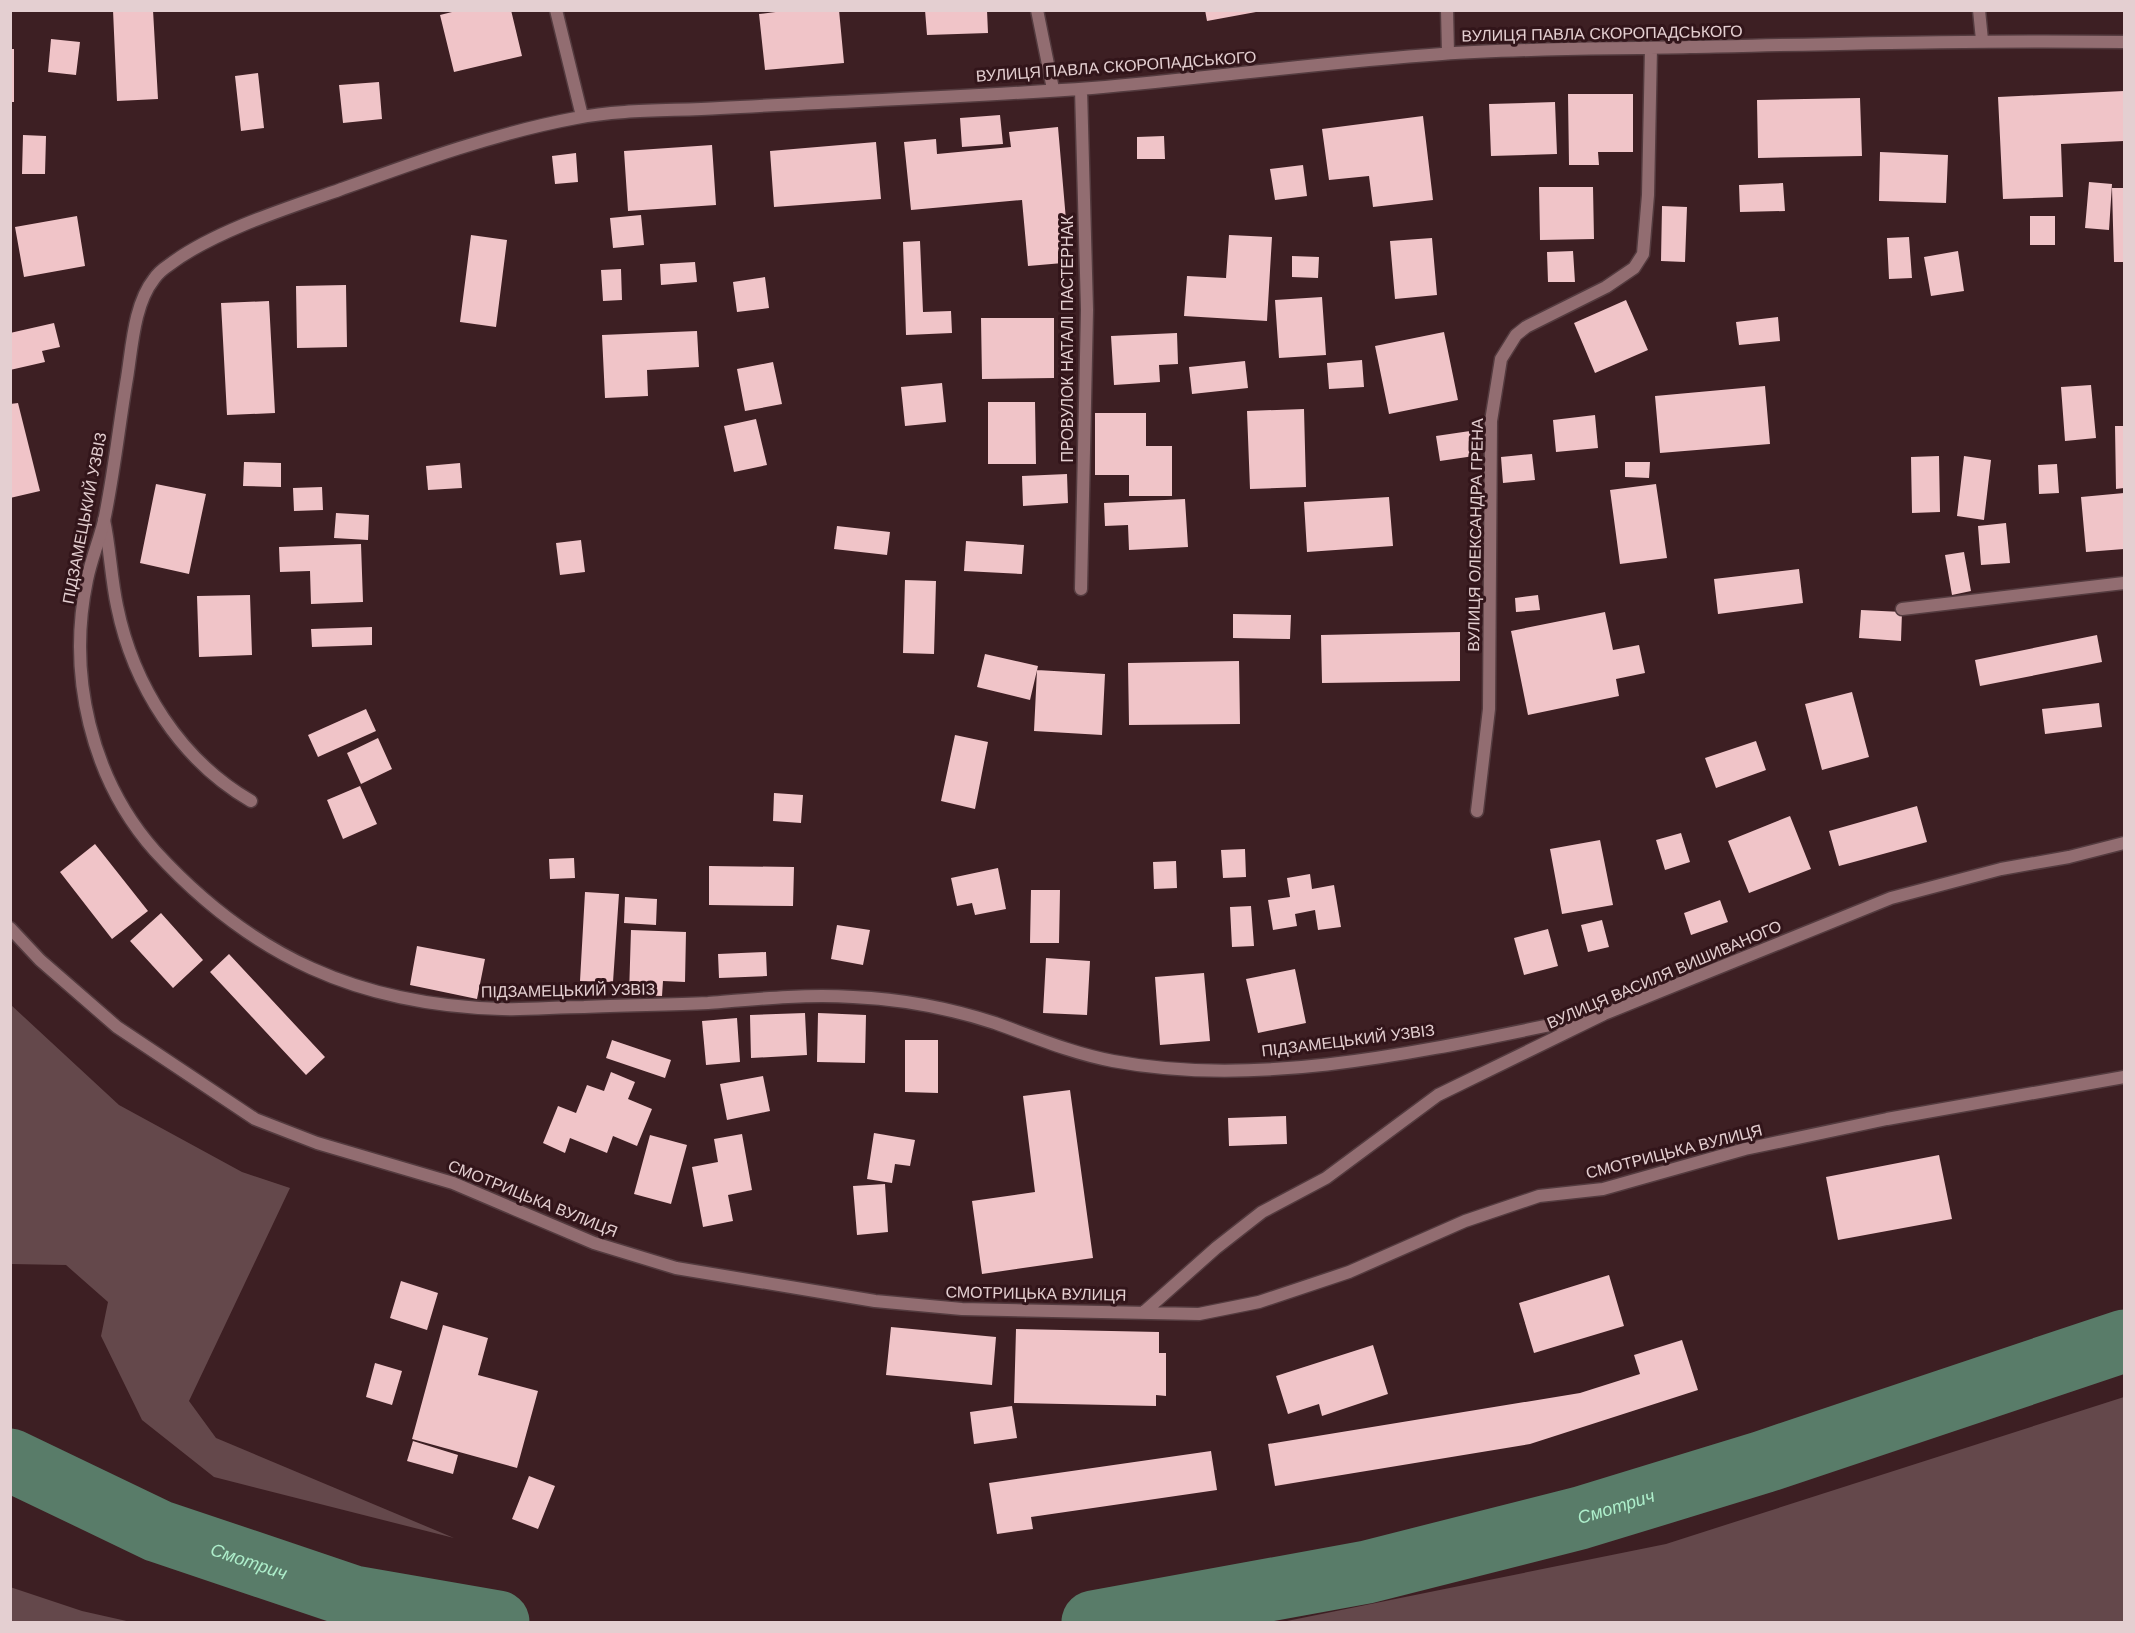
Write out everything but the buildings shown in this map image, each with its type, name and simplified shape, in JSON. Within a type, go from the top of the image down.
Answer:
[{"type":"street","points":[[556,10],[582,116]]},
{"type":"street","points":[[1037,10],[1053,89]]},
{"type":"street","points":[[1447,10],[1448,53]]},
{"type":"street","points":[[1980,10],[1982,40]]},
{"type":"street","name":"ВУЛИЦЯ ПАВЛА СКОРОПАДСЬКОГО","points":[[148,287],[158,272],[194,250],[305,202],[448,151],[582,116],[1081,89],[1448,53],[1982,40],[2124,42]]},
{"type":"street","name":"ВУЛИЦЯ ОЛЕКСАНДРА ГРЕНА","points":[[1477,811],[1489,709],[1491,422],[1501,359],[1516,335],[1526,327],[1606,287],[1634,268],[1643,254],[1648,195],[1651,48]]},
{"type":"street","name":"ПРОВУЛОК НАТАЛІ ПАСТЕРНАК","points":[[1081,89],[1087,310],[1081,589]]},
{"type":"street","name":"ПІДЗАМЕЦЬКИЙ УЗВІЗ","points":[[148,287],[135,330],[104,520],[87,580],[82,618],[85,699],[93,742],[105,776],[122,810],[168,865],[257,941],[294,962],[346,982],[415,1000],[492,1009],[642,1006],[796,996],[888,999],[938,1008],[994,1023],[1057,1047],[1107,1060],[1158,1068],[1212,1070],[1269,1068],[1340,1061],[1459,1042],[1604,1014]]},
{"type":"street","points":[[104,520],[111,553],[116,604],[129,653],[145,689],[170,727],[207,770],[229,788],[251,801]]},
{"type":"street","points":[[1902,609],[2124,583]]},
{"type":"street","name":"ВУЛИЦЯ ВАСИЛЯ ВИШИВАНОГО","points":[[1144,1312],[1216,1248],[1262,1212],[1326,1178],[1438,1095],[1604,1014],[1892,898],[2001,869],[2069,857],[2124,843]]},
{"type":"street","name":"СМОТРИЦЬКА ВУЛИЦЯ","points":[[10,928],[40,960],[117,1027],[255,1119],[317,1143],[453,1183],[594,1243],[676,1268],[875,1301],[962,1309],[1199,1314],[1259,1302],[1349,1272],[1465,1221],[1539,1196],[1603,1189],[1746,1149],[1887,1119],[2124,1077]]},
{"type":"shaded area","points":[[11,1005],[119,1105],[242,1172],[290,1188],[189,1401],[216,1438],[454,1538],[214,1477],[142,1420],[101,1336],[108,1302],[66,1265],[11,1264]]},
{"type":"shaded area","points":[[2124,1397],[2124,1622],[1282,1622],[1666,1544]]},
{"type":"shaded area","points":[[10,1587],[82,1611],[131,1622],[11,1622]]},
{"type":"waterway","name":"Смотрич","points":[[1093,1622],[1367,1572],[1580,1518],[1763,1462],[2124,1341]]},
{"type":"waterway","name":"Смотрич","points":[[10,1460],[158,1531],[354,1597],[498,1622]]}]
